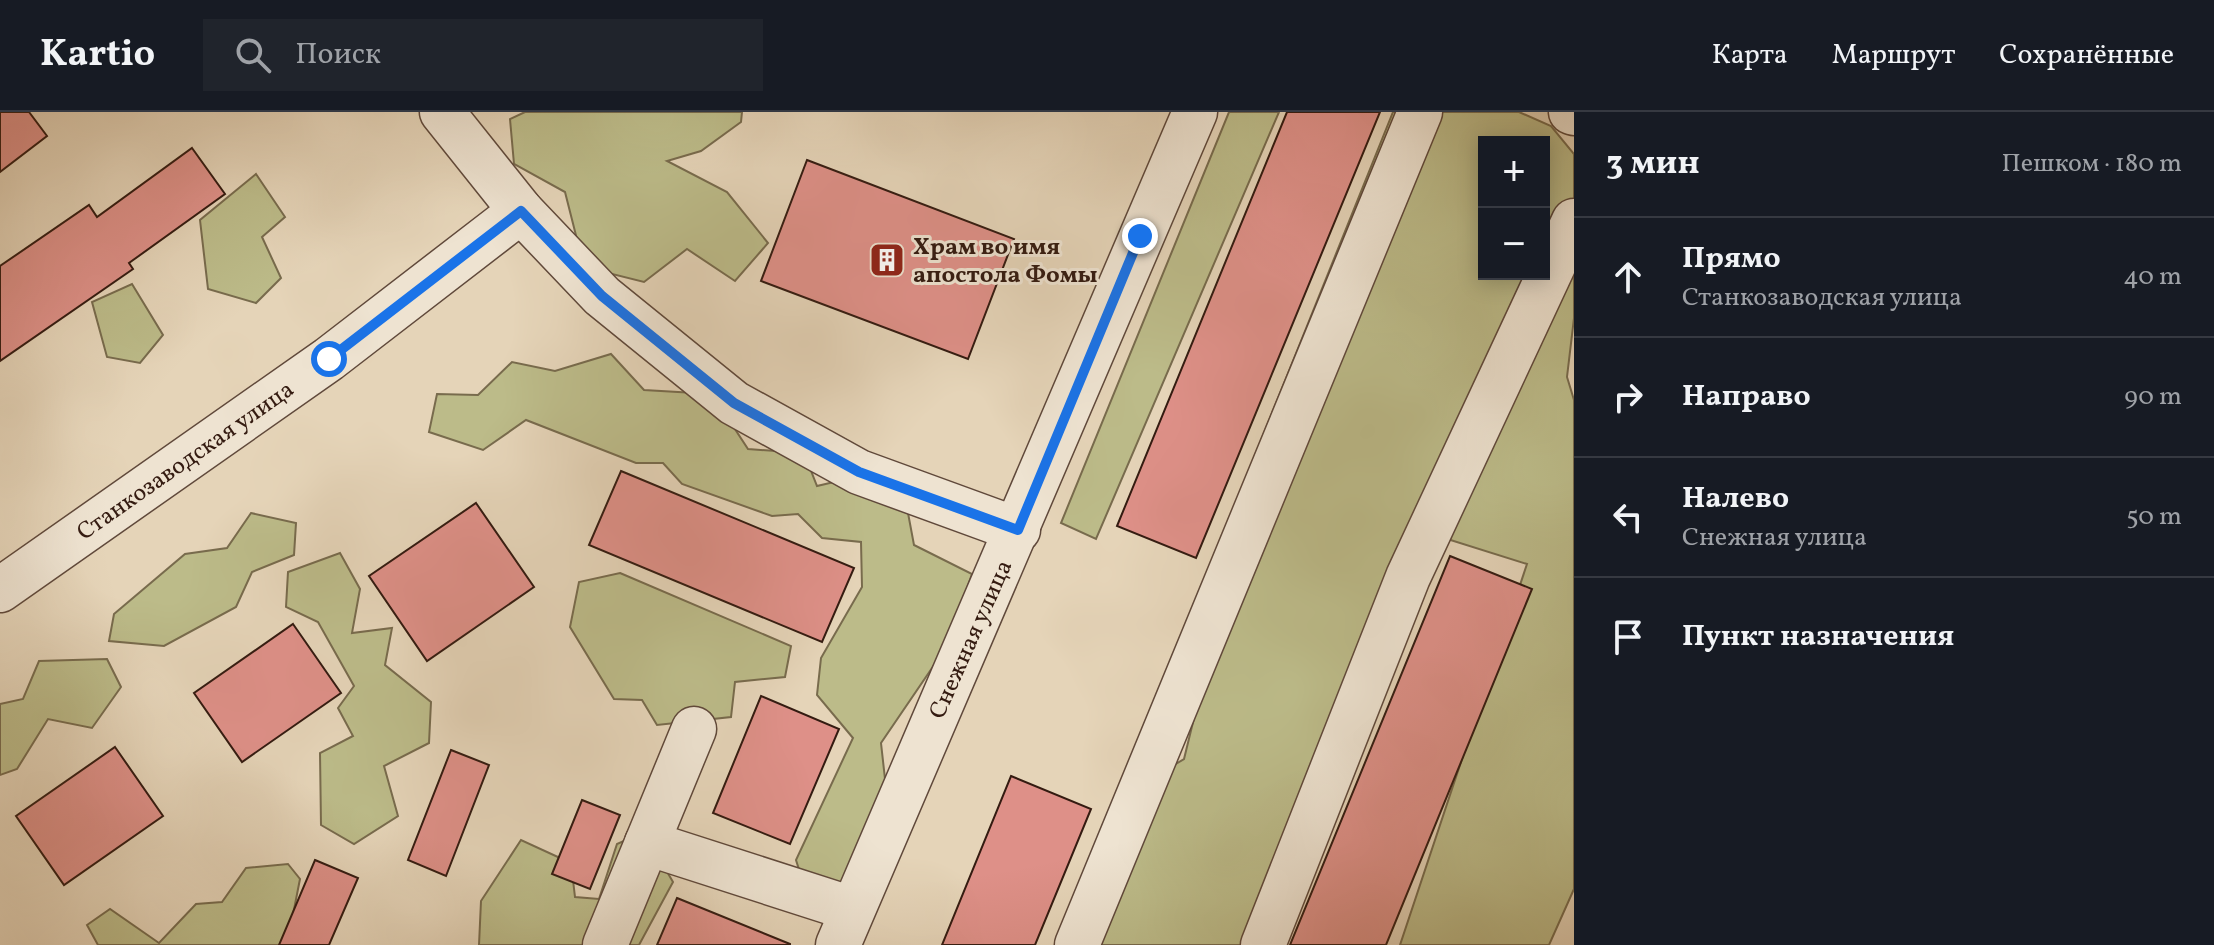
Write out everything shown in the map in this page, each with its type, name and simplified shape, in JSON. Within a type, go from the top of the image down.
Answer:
[{"type":"street","points":[[442,112],[521,211],[602,296],[734,403],[859,472],[1018,530]]},
{"type":"street","points":[[1077,945],[1420,112]]},
{"type":"street","name":"Снежная улица","points":[[845,927],[1018,530],[1192,113]]},
{"type":"street","name":"Станкозаводская улица","points":[[0,590],[329,359],[521,211]]},
{"type":"street","points":[[1263,945],[1408,577],[1574,221]]},
{"type":"street","points":[[605,945],[694,729]]},
{"type":"street","points":[[647,843],[845,927]]},
{"type":"shaded area","points":[[525,112],[742,112],[741,122],[701,151],[667,161],[727,192],[768,243],[735,281],[687,249],[644,282],[584,267],[565,192],[514,164],[510,119]]},
{"type":"shaded area","points":[[1229,112],[1279,112],[1096,539],[1061,523]]},
{"type":"shaded area","points":[[1393,112],[1519,112],[1551,126],[1574,154],[1574,318],[1567,377],[1574,400],[1574,889],[1549,945],[1400,945],[1527,564],[1441,537],[1280,945],[1056,945],[1116,800],[1184,759],[1207,665],[1215,555]]},
{"type":"shaded area","points":[[256,174],[285,217],[262,237],[281,278],[256,303],[208,289],[200,220]]},
{"type":"shaded area","points":[[132,284],[163,335],[140,363],[107,357],[92,302]]},
{"type":"shaded area","points":[[611,354],[644,390],[712,394],[748,449],[804,453],[817,486],[855,477],[905,497],[914,545],[972,574],[947,646],[881,743],[886,788],[844,884],[803,882],[796,860],[853,738],[817,695],[821,658],[862,587],[861,542],[822,538],[798,514],[772,516],[682,484],[663,463],[636,463],[526,420],[483,450],[429,432],[437,394],[478,395],[512,362],[555,371]]},
{"type":"shaded area","points":[[251,513],[296,523],[294,555],[252,572],[236,607],[164,646],[109,641],[114,614],[185,554],[227,548]]},
{"type":"shaded area","points":[[340,553],[360,589],[352,633],[392,628],[385,665],[431,702],[429,743],[384,766],[398,816],[354,844],[321,825],[320,753],[353,736],[338,708],[354,686],[318,622],[286,607],[288,572]]},
{"type":"shaded area","points":[[620,573],[791,646],[785,677],[735,682],[731,717],[657,725],[642,700],[614,699],[570,627],[579,582]]},
{"type":"shaded area","points":[[107,659],[121,687],[92,728],[48,719],[17,769],[0,775],[0,704],[23,699],[39,661]]},
{"type":"shaded area","points":[[644,832],[673,882],[639,945],[479,945],[481,901],[521,840],[571,863],[575,897],[599,899],[617,844]]},
{"type":"shaded area","points":[[288,864],[300,879],[287,945],[98,945],[87,925],[110,909],[159,943],[196,904],[222,902],[246,868]]},
{"type":"building","points":[[0,112],[29,112],[47,136],[0,172]]},
{"type":"building","points":[[1287,112],[1380,112],[1196,558],[1117,526]]},
{"type":"building","points":[[192,148],[225,194],[129,263],[133,269],[0,361],[0,266],[89,205],[97,217]]},
{"type":"building","name":"Храм во имя апостола Фомы","points":[[807,160],[1014,239],[968,359],[761,281]]},
{"type":"building","points":[[621,471],[854,568],[822,642],[589,545]]},
{"type":"building","points":[[476,503],[534,587],[427,661],[369,576]]},
{"type":"building","points":[[1450,556],[1532,589],[1386,945],[1290,945]]},
{"type":"building","points":[[293,624],[341,693],[242,762],[194,693]]},
{"type":"building","points":[[761,696],[839,729],[790,844],[713,813]]},
{"type":"building","points":[[115,747],[163,816],[64,885],[16,816]]},
{"type":"building","points":[[451,750],[489,765],[446,876],[408,860]]},
{"type":"building","points":[[1011,776],[1091,809],[1035,945],[942,945]]},
{"type":"building","points":[[582,800],[620,815],[590,889],[552,874]]},
{"type":"building","points":[[315,860],[358,878],[329,945],[279,945]]},
{"type":"building","points":[[677,898],[790,944],[790,945],[657,945]]},
{"type":"place","name":"Храм во имя апостола Фомы","points":[[887,260]]},
{"type":"route","points":[[329,359],[521,211],[602,296],[734,403],[859,472],[1018,530],[1140,236]]}]
